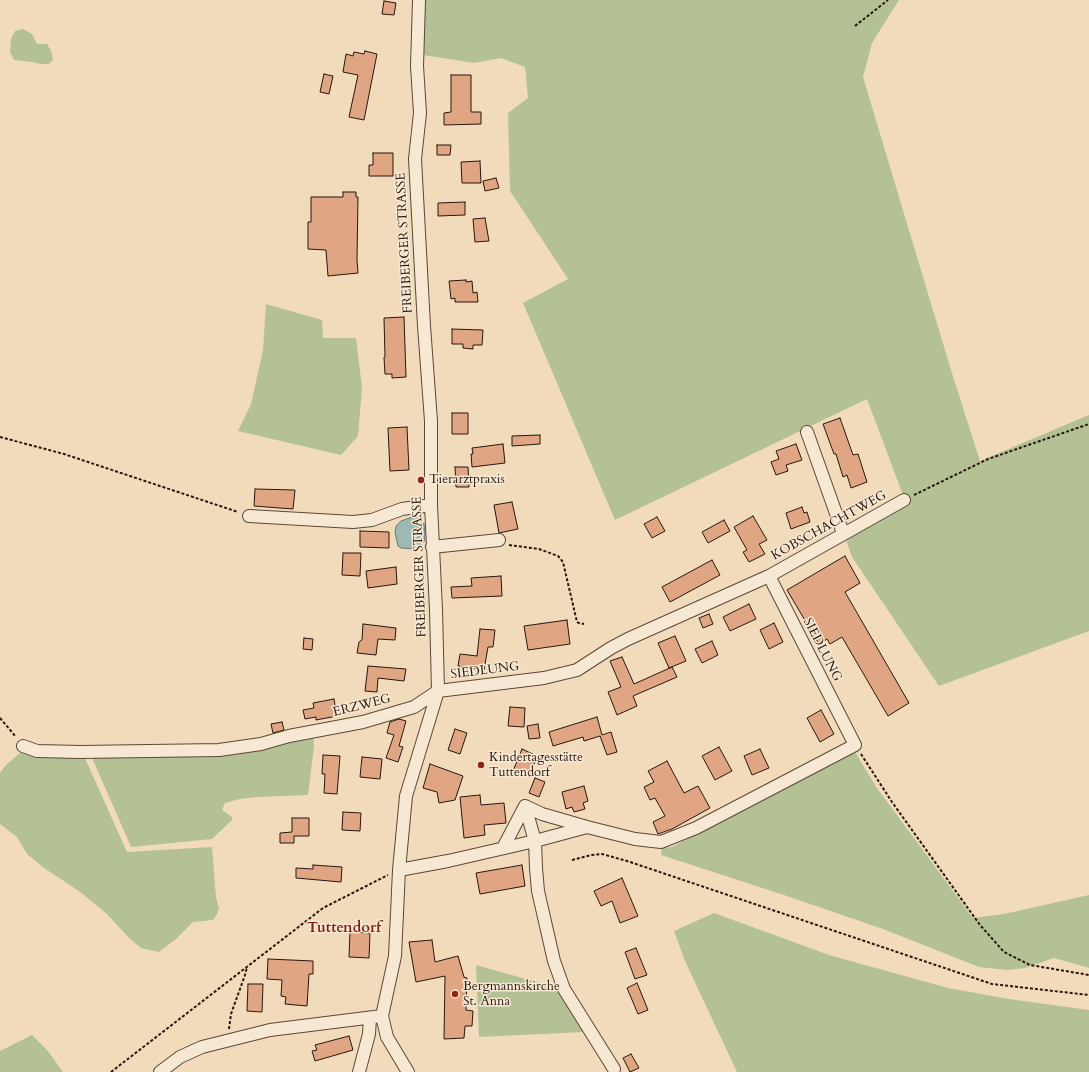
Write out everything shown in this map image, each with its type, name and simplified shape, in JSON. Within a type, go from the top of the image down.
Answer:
[{"type":"street","name":"FREIBERGER STRASSE","points":[[408,1072],[376,1017],[395,956],[399,870],[406,796],[438,691],[436,610],[432,547],[431,421],[415,159],[420,113],[417,66],[419,0]]},
{"type":"street","points":[[807,432],[843,533]]},
{"type":"street","name":"KOBSCHACHTWEG","points":[[769,576],[904,500]]},
{"type":"street","points":[[249,516],[353,522],[372,520],[402,509],[431,505]]},
{"type":"street","points":[[432,547],[499,540]]},
{"type":"street","name":"SIEDLUNG","points":[[438,691],[544,678],[577,670],[628,639],[769,576],[855,745]]},
{"type":"street","name":"ERZWEG","points":[[23,746],[37,751],[52,752],[219,750],[261,744],[289,736],[363,722],[414,707],[438,691]]},
{"type":"street","points":[[525,806],[542,814],[587,827],[635,839],[661,842],[696,828],[855,745]]},
{"type":"street","points":[[503,848],[525,806]]},
{"type":"street","points":[[525,806],[535,841],[538,892],[556,968],[564,989],[614,1069]]},
{"type":"street","points":[[399,870],[448,861],[535,841],[587,827]]},
{"type":"street","points":[[160,1072],[180,1056],[202,1047],[229,1040],[270,1030],[376,1017],[369,1034],[359,1072]]},
{"type":"path","points":[[855,26],[888,0]]},
{"type":"path","points":[[904,500],[988,459],[1089,424]]},
{"type":"path","points":[[0,437],[64,454],[249,516]]},
{"type":"path","points":[[499,540],[511,545],[539,549],[558,556],[564,562],[577,622],[584,624]]},
{"type":"path","points":[[0,718],[23,746]]},
{"type":"path","points":[[855,745],[892,802],[961,899],[980,925],[1004,952],[1030,964],[1089,975]]},
{"type":"path","points":[[572,860],[590,855],[602,854],[627,860],[992,984],[1089,995]]},
{"type":"path","points":[[111,1072],[323,908],[399,870]]},
{"type":"path","points":[[229,1040],[228,1025],[230,1014],[247,967]]},
{"type":"green space","points":[[424,0],[899,0],[872,43],[863,77],[951,370],[980,461],[1089,415],[1089,631],[939,686],[852,557],[845,537],[906,503],[867,399],[615,520],[523,303],[568,279],[510,191],[508,113],[528,98],[525,67],[501,58],[474,63],[423,55]]},
{"type":"green space","points":[[23,29],[32,34],[37,44],[47,44],[51,51],[53,60],[49,64],[14,60],[10,52],[11,39],[15,31]]},
{"type":"green space","points":[[266,304],[322,320],[323,338],[356,338],[362,388],[358,436],[341,455],[238,431],[251,404],[263,350]]},
{"type":"green space","points":[[313,736],[314,746],[308,795],[258,797],[240,799],[225,803],[222,810],[232,817],[232,820],[212,839],[131,847],[93,760],[94,755]]},
{"type":"green space","points":[[21,752],[37,757],[84,756],[127,852],[212,847],[216,897],[219,908],[213,920],[193,922],[176,939],[159,952],[141,948],[130,939],[107,914],[79,891],[44,868],[27,854],[17,837],[0,824],[0,773],[6,765]]},
{"type":"green space","points":[[855,752],[877,788],[973,918],[1004,914],[1089,895],[1089,968],[1054,958],[1025,968],[1007,970],[979,967],[883,929],[661,855],[662,848],[672,847]]},
{"type":"green space","points":[[714,913],[829,955],[948,988],[1009,999],[1089,1010],[1089,1072],[737,1072],[685,961],[674,931]]},
{"type":"green space","points":[[476,965],[558,988],[583,1032],[479,1037]]},
{"type":"green space","points":[[32,1035],[48,1051],[63,1072],[0,1072],[0,1051]]},
{"type":"water","points":[[412,517],[418,518],[424,524],[424,542],[416,549],[401,548],[398,546],[395,532],[396,526],[401,521]]},
{"type":"building","points":[[384,1],[396,3],[394,15],[382,14]]},
{"type":"building","points":[[365,51],[377,54],[364,120],[349,117],[358,75],[343,72],[346,54],[353,56],[354,52],[364,54]]},
{"type":"building","points":[[324,74],[333,76],[329,94],[320,92]]},
{"type":"building","points":[[451,75],[471,75],[471,112],[481,112],[481,124],[444,125],[444,113],[451,112]]},
{"type":"building","points":[[437,145],[451,145],[450,155],[437,155]]},
{"type":"building","points":[[373,153],[393,153],[393,176],[369,176],[369,165],[373,165]]},
{"type":"building","points":[[480,161],[481,183],[462,183],[461,162]]},
{"type":"building","points":[[496,178],[499,188],[485,191],[483,181]]},
{"type":"building","points":[[343,192],[356,192],[356,197],[358,197],[358,273],[328,276],[326,250],[308,249],[308,222],[311,222],[311,197],[343,197]]},
{"type":"building","points":[[465,202],[465,215],[438,216],[438,203]]},
{"type":"building","points":[[485,218],[489,241],[475,242],[473,219]]},
{"type":"building","points":[[466,280],[466,282],[472,281],[473,293],[477,292],[478,302],[455,302],[455,298],[451,299],[449,281]]},
{"type":"building","points":[[404,317],[406,377],[392,378],[392,374],[385,374],[384,318]]},
{"type":"building","points":[[452,329],[483,330],[482,345],[473,345],[473,349],[463,348],[463,344],[452,344]]},
{"type":"building","points":[[452,413],[468,413],[468,434],[452,434]]},
{"type":"building","points":[[840,418],[853,455],[858,454],[867,482],[851,488],[847,475],[843,477],[836,454],[834,454],[823,424]]},
{"type":"building","points":[[407,427],[409,470],[390,471],[388,428]]},
{"type":"building","points":[[540,435],[540,444],[512,446],[512,436]]},
{"type":"building","points":[[503,444],[505,463],[472,467],[472,448]]},
{"type":"building","points":[[796,444],[802,460],[786,465],[788,471],[776,475],[771,462],[779,459],[776,451]]},
{"type":"building","points":[[455,467],[468,467],[469,487],[456,487]]},
{"type":"building","points":[[255,489],[295,490],[293,509],[254,506]]},
{"type":"building","points":[[512,502],[518,529],[499,533],[494,505]]},
{"type":"building","points":[[802,507],[804,513],[807,512],[810,522],[791,529],[786,513]]},
{"type":"building","points":[[753,516],[767,540],[759,544],[765,554],[749,562],[743,552],[747,550],[734,527]]},
{"type":"building","points":[[657,517],[665,531],[652,538],[644,524]]},
{"type":"building","points":[[724,520],[730,531],[708,543],[702,532]]},
{"type":"building","points":[[360,531],[389,532],[389,548],[360,547]]},
{"type":"building","points":[[343,553],[361,553],[360,576],[342,575]]},
{"type":"building","points":[[845,556],[860,583],[845,592],[909,703],[888,716],[842,637],[830,644],[827,639],[819,644],[787,590]]},
{"type":"building","points":[[712,560],[720,575],[670,602],[662,587]]},
{"type":"building","points":[[396,567],[397,584],[368,588],[366,571]]},
{"type":"building","points":[[501,576],[502,596],[452,598],[451,587],[472,586],[471,578]]},
{"type":"building","points":[[749,604],[756,619],[730,631],[723,617]]},
{"type":"building","points":[[709,614],[713,624],[703,628],[699,618]]},
{"type":"building","points":[[567,620],[570,644],[528,650],[524,626]]},
{"type":"building","points":[[774,623],[783,642],[769,649],[760,630]]},
{"type":"building","points":[[363,624],[396,628],[395,640],[378,639],[376,655],[357,653],[359,642],[362,640]]},
{"type":"building","points":[[480,629],[495,630],[493,647],[488,647],[484,670],[458,666],[460,654],[477,656]]},
{"type":"building","points":[[675,636],[686,661],[669,668],[658,643]]},
{"type":"building","points":[[304,638],[313,639],[312,650],[303,649]]},
{"type":"building","points":[[712,641],[718,655],[702,663],[695,649]]},
{"type":"building","points":[[622,657],[634,684],[672,667],[677,677],[633,696],[637,706],[617,715],[608,692],[621,687],[610,661]]},
{"type":"building","points":[[368,666],[406,669],[404,681],[378,678],[377,692],[365,691]]},
{"type":"building","points":[[334,699],[337,716],[316,720],[316,717],[305,719],[303,710],[314,708],[313,703]]},
{"type":"building","points":[[510,707],[525,708],[524,727],[508,726]]},
{"type":"building","points":[[821,710],[834,734],[820,742],[807,718]]},
{"type":"building","points":[[597,717],[602,735],[611,732],[617,752],[607,755],[600,736],[584,741],[583,737],[553,746],[549,732]]},
{"type":"building","points":[[399,719],[406,721],[399,746],[403,747],[398,762],[386,758],[394,735],[387,733],[390,722]]},
{"type":"building","points":[[282,722],[284,730],[273,733],[271,724]]},
{"type":"building","points":[[538,724],[540,738],[529,739],[527,726]]},
{"type":"building","points":[[455,729],[467,733],[460,754],[448,750]]},
{"type":"building","points":[[719,747],[732,771],[715,780],[702,756]]},
{"type":"building","points":[[522,749],[537,756],[529,777],[513,771]]},
{"type":"building","points":[[760,749],[769,768],[752,775],[744,756]]},
{"type":"building","points":[[323,755],[340,756],[337,794],[324,793],[325,774],[322,774]]},
{"type":"building","points":[[362,757],[382,759],[380,779],[360,777]]},
{"type":"building","points":[[667,761],[684,793],[698,786],[710,808],[672,829],[658,834],[653,822],[665,816],[655,798],[650,800],[644,787],[654,782],[648,771]]},
{"type":"building","points":[[430,764],[463,776],[455,800],[439,803],[437,792],[423,788]]},
{"type":"building","points":[[535,778],[545,782],[539,797],[529,793]]},
{"type":"building","points":[[584,786],[588,801],[583,803],[585,809],[574,812],[572,807],[566,809],[562,792]]},
{"type":"building","points":[[480,795],[481,805],[504,803],[506,823],[484,825],[485,835],[464,838],[460,797]]},
{"type":"building","points":[[343,812],[361,813],[360,831],[342,830]]},
{"type":"building","points":[[292,818],[309,818],[309,836],[294,836],[294,843],[280,843],[280,833],[292,832]]},
{"type":"building","points":[[313,865],[342,867],[341,882],[296,878],[296,868],[313,869]]},
{"type":"building","points":[[522,865],[525,886],[480,894],[476,873]]},
{"type":"building","points":[[622,878],[638,916],[620,923],[612,901],[601,906],[594,891]]},
{"type":"building","points":[[350,932],[370,933],[369,958],[349,957]]},
{"type":"building","points":[[432,940],[435,962],[458,956],[464,977],[467,978],[466,1010],[473,1011],[472,1026],[465,1026],[464,1038],[444,1039],[445,976],[416,982],[409,942]]},
{"type":"building","points":[[636,948],[647,975],[635,979],[625,952]]},
{"type":"building","points":[[268,959],[313,961],[313,974],[309,974],[307,1006],[285,1004],[286,997],[281,996],[282,980],[267,979]]},
{"type":"building","points":[[637,983],[648,1010],[638,1014],[627,988]]},
{"type":"building","points":[[248,984],[263,984],[262,1012],[247,1011]]},
{"type":"building","points":[[349,1036],[353,1050],[315,1061],[312,1051],[317,1050],[315,1045]]},
{"type":"building","points":[[631,1054],[639,1068],[630,1072],[623,1058]]},
{"type":"place","name":"Tierarztpraxis","points":[[421,480]]},
{"type":"place","name":"Kindertagesstätte Tuttendorf","points":[[481,765]]},
{"type":"place","name":"Bergmannskirche St. Anna","points":[[455,994]]},
{"type":"district","name":"Tuttendorf","points":[[344,929]]}]
